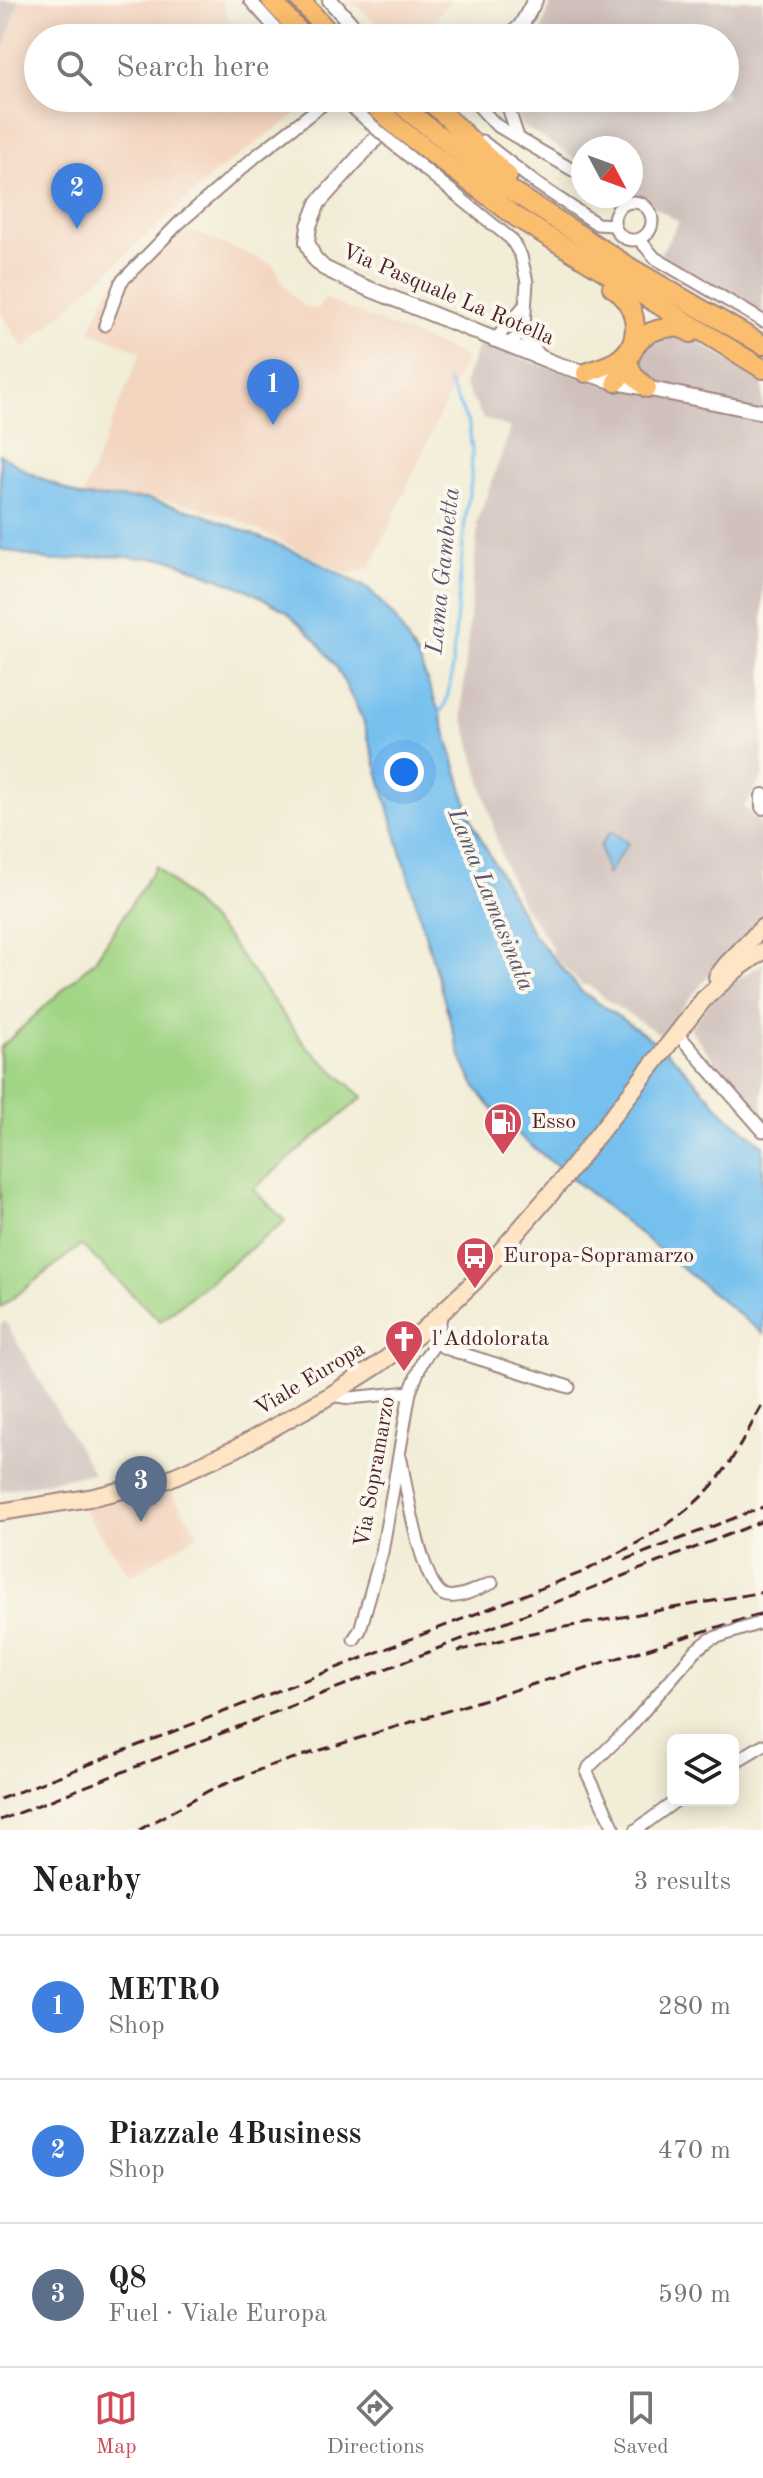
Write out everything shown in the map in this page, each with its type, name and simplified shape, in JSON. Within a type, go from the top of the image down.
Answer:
[{"type":"highway","points":[[271,0],[292,24]]},
{"type":"highway","points":[[300,0],[321,24]]},
{"type":"highway","points":[[384,112],[404,121],[577,234],[763,345]]},
{"type":"highway","points":[[440,112],[504,174],[564,214],[577,234]]},
{"type":"highway","points":[[404,121],[516,217],[761,368]]},
{"type":"highway","points":[[582,258],[594,276],[621,293],[634,314],[634,333],[622,362],[586,373]]},
{"type":"highway","points":[[616,382],[613,367],[622,362],[637,341],[652,330],[672,327],[685,329],[728,354],[761,368]]},
{"type":"highway","points":[[622,362],[647,388]]},
{"type":"main road","points":[[704,999],[726,965],[763,927]]},
{"type":"main road","name":"Viale Europa","points":[[0,1512],[89,1498],[166,1480],[235,1449],[378,1365],[441,1315],[506,1246],[564,1178],[704,999],[763,951]]},
{"type":"street","points":[[250,0],[271,24]]},
{"type":"street","points":[[330,0],[351,24]]},
{"type":"street","points":[[524,24],[535,0]]},
{"type":"street","points":[[105,325],[121,282],[207,197],[313,112]]},
{"type":"street","points":[[444,112],[537,184],[597,224],[614,225]]},
{"type":"street","points":[[483,112],[496,125],[571,169]]},
{"type":"street","points":[[510,112],[518,137]]},
{"type":"street","points":[[404,121],[511,239],[521,256],[527,282],[526,338],[542,358]]},
{"type":"street","name":"Via Pasquale La Rotella","points":[[404,121],[318,203],[309,226],[307,242],[314,258],[324,268],[500,343],[586,373],[763,412]]},
{"type":"street","points":[[620,208],[614,225],[621,236],[632,240],[648,232],[652,221],[643,206]]},
{"type":"street","points":[[639,239],[655,258],[763,321]]},
{"type":"street","points":[[500,343],[525,305]]},
{"type":"street","points":[[500,343],[518,336],[524,326]]},
{"type":"street","points":[[763,796],[763,807]]},
{"type":"street","points":[[674,1037],[763,1131]]},
{"type":"street","name":"Via Sopramarzo","points":[[354,1639],[360,1630],[382,1552],[410,1392],[423,1360],[437,1341],[441,1315]]},
{"type":"street","points":[[437,1341],[451,1350],[569,1387]]},
{"type":"street","points":[[331,1395],[350,1398],[410,1392]]},
{"type":"street","points":[[400,1454],[413,1527],[434,1584],[442,1595],[453,1597],[492,1583]]},
{"type":"street","points":[[615,1830],[587,1773],[589,1767],[628,1729],[696,1650],[711,1639],[763,1622]]},
{"type":"street","points":[[739,1759],[763,1745]]},
{"type":"street","points":[[636,1830],[669,1806]]},
{"type":"shaded area","points":[[0,0],[19,0],[0,63]]},
{"type":"shaded area","points":[[19,0],[221,0],[229,19],[237,24],[24,24],[24,112],[299,112],[215,173],[24,348],[0,312],[0,63]]},
{"type":"shaded area","points":[[351,0],[451,0],[431,24],[378,24]]},
{"type":"shaded area","points":[[552,0],[763,0],[763,314],[660,254],[679,222],[643,200],[643,136],[571,136],[571,156],[521,125],[515,113],[739,112],[739,24],[544,24]]},
{"type":"shaded area","points":[[177,221],[187,229],[270,263],[285,287],[303,306],[317,309],[325,299],[466,357],[371,567],[348,574],[233,518],[192,505],[152,498],[93,498],[83,494],[141,352],[90,331],[108,290]]},
{"type":"shaded area","points":[[681,331],[763,381],[763,776],[744,807],[763,827],[763,934],[725,955],[661,1035],[590,986],[581,984],[553,956],[552,947],[524,906],[501,854],[462,703],[476,525],[511,428],[483,418],[464,385],[479,342],[534,363],[622,389],[640,344]]},
{"type":"shaded area","points":[[763,963],[763,1125],[690,1029],[716,994]]},
{"type":"shaded area","points":[[5,1321],[93,1473],[0,1491],[0,1325]]},
{"type":"shaded area","points":[[170,1491],[199,1534],[130,1576],[83,1509]]},
{"type":"green space","points":[[156,866],[226,936],[306,1046],[363,1097],[253,1189],[285,1221],[160,1321],[81,1245],[0,1308],[0,1048],[95,960]]},
{"type":"water","name":"Lama Lamasinata","points":[[0,454],[28,472],[81,497],[148,499],[202,514],[308,557],[369,589],[395,618],[419,660],[440,714],[473,824],[533,934],[581,991],[654,1041],[676,1060],[726,1115],[763,1145],[763,1334],[517,1134],[476,1087],[459,1051],[363,720],[337,668],[316,640],[287,612],[248,590],[169,559],[109,556],[51,561],[0,549]]},
{"type":"water","points":[[612,832],[628,843],[607,875],[600,846]]},
{"type":"waterway","name":"Lama Gambetta","points":[[438,717],[446,702],[451,680],[472,451],[469,425],[448,381]]},
{"type":"railway","points":[[0,1799],[583,1572],[661,1528],[696,1501],[726,1468],[763,1404]]},
{"type":"railway","points":[[625,1560],[763,1507]]},
{"type":"railway","points":[[0,1820],[763,1521]]},
{"type":"railway","points":[[458,1651],[526,1634],[763,1592]]},
{"type":"railway","points":[[139,1830],[208,1791],[266,1767],[763,1613]]},
{"type":"place","name":"Piazzale 4Business","points":[[77,229]]},
{"type":"place","name":"METRO","points":[[273,425]]},
{"type":"place","name":"Esso","points":[[503,1156]]},
{"type":"place","name":"Europa-Sopramarzo","points":[[475,1290]]},
{"type":"place","name":"l'Addolorata","points":[[404,1373]]},
{"type":"place","name":"Q8","points":[[141,1522]]}]
